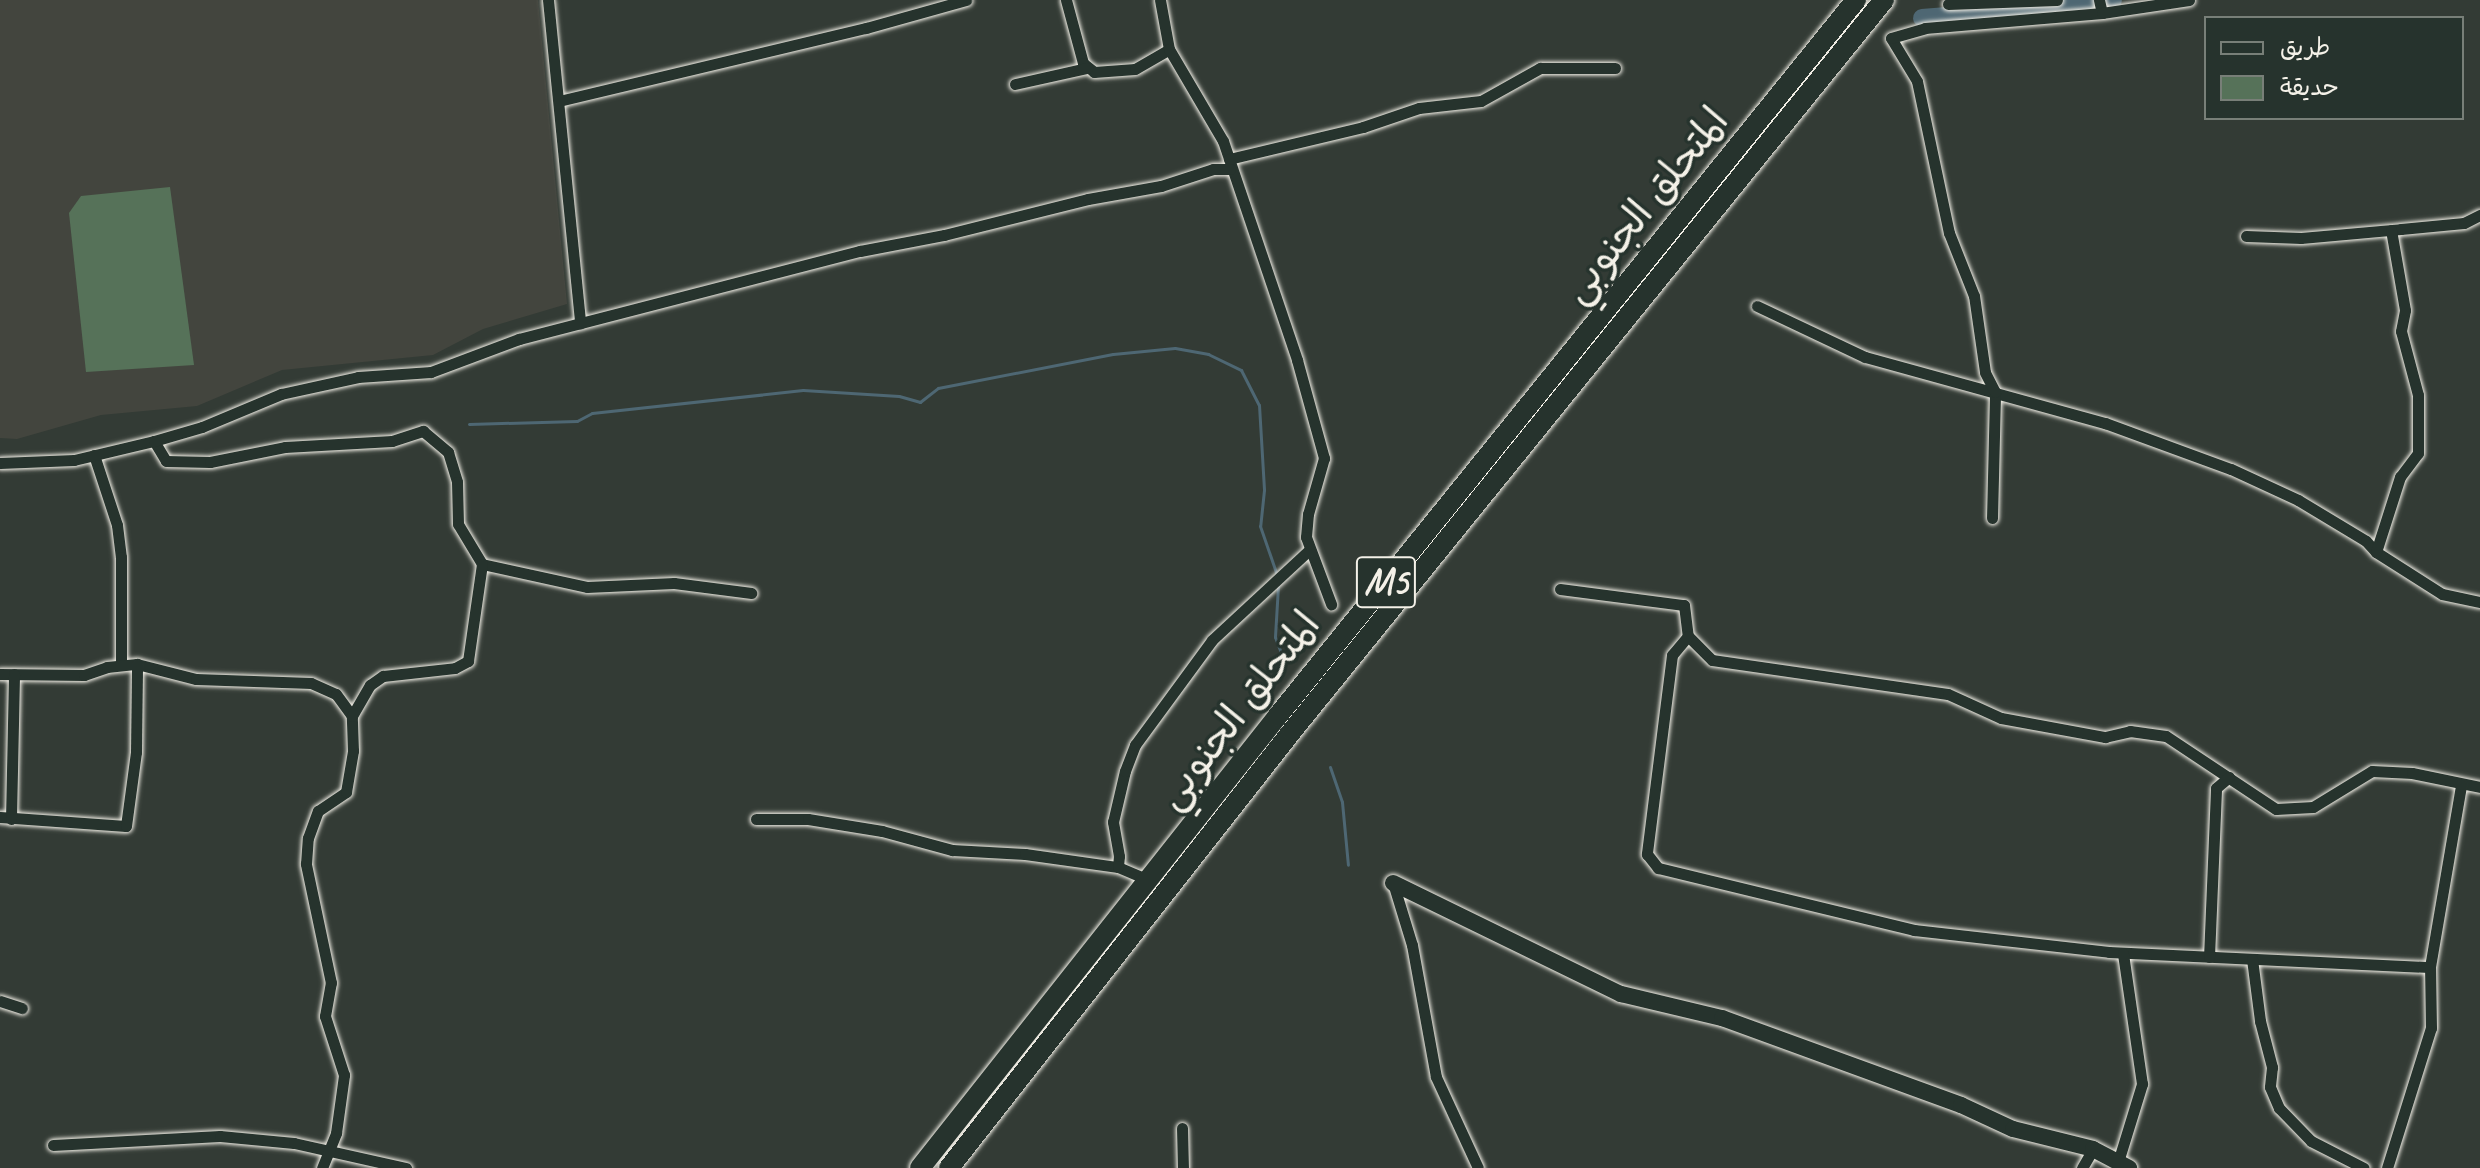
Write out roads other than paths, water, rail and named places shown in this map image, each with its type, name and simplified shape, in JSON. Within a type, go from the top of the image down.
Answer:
[{"type":"highway","name":"المتحلق الجنوبي","points":[[920,1168],[1856,0]]},
{"type":"highway","name":"المتحلق الجنوبي","points":[[949,1168],[1292,731],[1520,454],[1884,0]]},
{"type":"street","points":[[548,0],[580,323]]},
{"type":"street","points":[[559,101],[866,28],[966,0]]},
{"type":"street","points":[[1066,0],[1087,68],[1101,74],[1135,69],[1169,49]]},
{"type":"street","points":[[1160,0],[1169,49],[1179,72],[1223,141],[1245,199],[1278,297],[1324,458],[1306,527],[1308,551],[1331,604]]},
{"type":"street","points":[[1948,4],[2057,0]]},
{"type":"street","points":[[2099,0],[2102,13]]},
{"type":"street","points":[[1992,518],[1995,392],[1985,372],[1974,296],[1949,233],[1917,81],[1891,38],[1925,28],[2102,13],[2189,0]]},
{"type":"street","points":[[1015,84],[1079,73],[1087,68]]},
{"type":"street","points":[[0,463],[30,464],[94,455],[154,441],[214,423],[281,394],[358,377],[431,372],[519,339],[860,251],[944,235],[1088,199],[1161,186],[1419,108],[1481,101],[1540,68],[1615,68]]},
{"type":"street","points":[[2246,236],[2301,238],[2391,230],[2464,223],[2480,215]]},
{"type":"street","points":[[2376,552],[2400,477],[2418,453],[2418,395],[2401,331],[2405,310],[2391,230]]},
{"type":"street","points":[[1757,306],[1865,357],[2105,423],[2231,469],[2298,500],[2366,541],[2376,552],[2442,594],[2480,602]]},
{"type":"street","points":[[154,441],[166,461],[210,462],[285,447],[392,441],[423,431],[448,452],[457,482],[458,524],[482,564],[468,661],[455,668],[383,676],[370,685],[352,716],[353,751],[346,792],[315,815],[306,853],[331,983],[325,1016],[344,1075],[330,1150],[322,1168]]},
{"type":"street","points":[[94,455],[117,525],[121,557],[121,664]]},
{"type":"street","points":[[1118,867],[1113,822],[1135,745],[1212,640],[1308,551]]},
{"type":"street","points":[[482,564],[587,587],[674,583],[751,593]]},
{"type":"street","points":[[1560,589],[1684,605],[1688,636],[1712,660],[1948,694],[2001,718],[2105,737],[2130,731],[2166,736],[2276,809],[2313,807],[2372,771],[2412,773],[2480,787]]},
{"type":"street","points":[[1688,636],[1672,655],[1647,854],[1658,868],[1914,930],[2123,953],[2430,967]]},
{"type":"street","points":[[0,674],[84,675],[121,664],[137,664],[196,679],[311,683],[336,694],[352,716]]},
{"type":"street","points":[[14,674],[5,818],[126,826],[136,752],[137,664]]},
{"type":"street","points":[[2209,957],[2216,788],[2229,777]]},
{"type":"street","points":[[2387,1168],[2431,1028],[2430,967],[2461,785]]},
{"type":"street","points":[[756,819],[808,819],[882,831],[952,850],[1025,854],[1118,867],[1149,880]]},
{"type":"street","points":[[1393,883],[1621,994],[1722,1018],[1961,1105],[2013,1129],[2093,1149],[2124,1165],[2142,1084],[2123,953]]},
{"type":"street","points":[[1393,883],[1412,945],[1436,1077],[1478,1168]]},
{"type":"street","points":[[2252,959],[2260,1021],[2272,1067],[2270,1087],[2279,1108],[2311,1141],[2364,1168]]},
{"type":"street","points":[[0,1001],[22,1008]]},
{"type":"street","points":[[1182,1128],[1183,1168]]},
{"type":"street","points":[[53,1145],[220,1136],[330,1150],[406,1168]]},
{"type":"street","points":[[2082,1168],[2093,1149]]},
{"type":"waterway","points":[[1922,18],[2010,11],[2040,13],[2113,0]]},
{"type":"waterway","points":[[469,424],[577,421],[592,413],[803,390],[899,396],[920,402],[938,388],[1113,354],[1175,348],[1208,354],[1241,370],[1259,405],[1264,490],[1260,526],[1277,575]]},
{"type":"waterway","points":[[1278,586],[1275,637],[1281,653]]},
{"type":"waterway","points":[[1330,767],[1342,802],[1348,865]]}]
